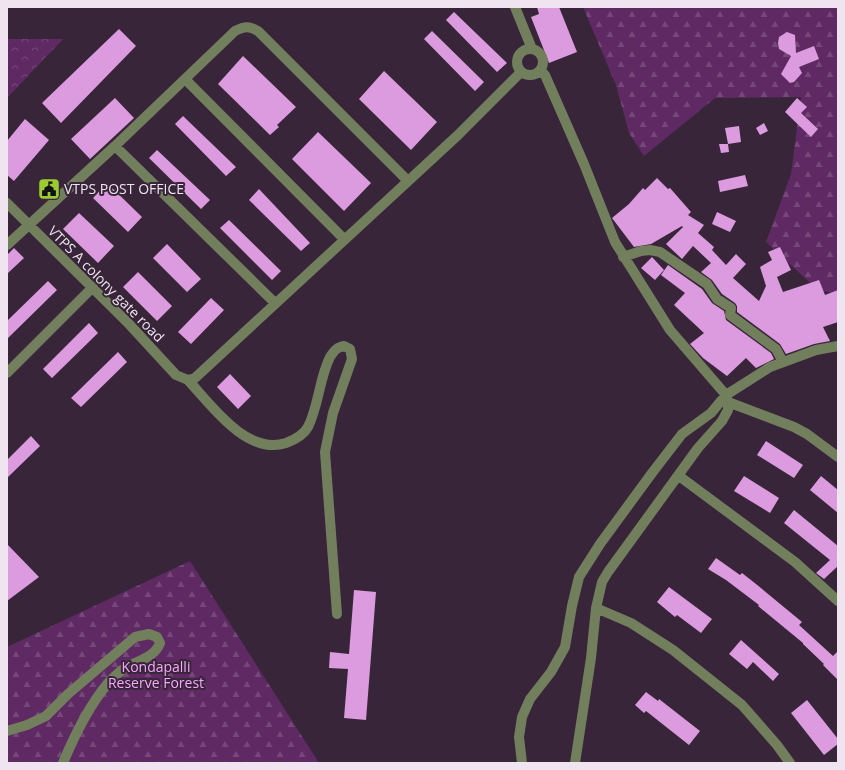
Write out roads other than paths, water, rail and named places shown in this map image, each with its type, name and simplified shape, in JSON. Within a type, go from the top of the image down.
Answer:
[{"type":"street","points":[[515,7],[532,49],[540,54],[542,58],[542,66],[540,70],[532,75],[521,72],[518,66],[518,57],[523,50],[532,49]]},
{"type":"street","points":[[7,245],[115,146],[235,31],[243,26],[250,26],[270,42],[408,181]]},
{"type":"street","points":[[540,70],[545,75],[566,122],[614,242],[670,330],[727,398],[794,427],[807,434],[838,457]]},
{"type":"street","points":[[188,380],[195,378],[458,135],[521,72]]},
{"type":"street","points":[[186,79],[344,239]]},
{"type":"street","points":[[115,146],[275,303]]},
{"type":"street","name":"VTPS A colony gate road","points":[[7,203],[28,226],[93,288],[176,375],[188,380],[234,429],[245,437],[268,445],[280,445],[294,440],[307,428],[330,357],[341,347],[344,346],[350,349],[352,359],[333,413],[325,452],[337,614]]},
{"type":"street","points":[[623,257],[641,251],[650,250],[660,252],[706,284],[717,299],[731,308],[730,315],[776,349],[783,362]]},
{"type":"street","points":[[7,372],[93,288]]},
{"type":"street","points":[[522,763],[519,737],[522,717],[530,699],[551,672],[565,647],[572,606],[580,577],[600,544],[682,434],[727,398],[770,367],[816,350],[838,346]]},
{"type":"street","points":[[575,763],[591,658],[596,608],[602,582],[698,448],[722,421],[728,410],[727,398]]},
{"type":"street","points":[[679,476],[795,562],[838,601]]},
{"type":"street","points":[[596,608],[631,623],[680,655],[742,705],[777,745],[790,763]]},
{"type":"street","points":[[7,731],[27,725],[46,716],[117,651],[135,637],[149,634],[157,637],[160,643],[158,650],[151,656],[121,671],[108,683],[89,708],[74,735],[63,763]]},
{"type":"place","name":"VTPS POST OFFICE","points":[[49,189]]},
{"type":"park label","name":"Kondapalli Reserve Forest","points":[[156,676]]}]
